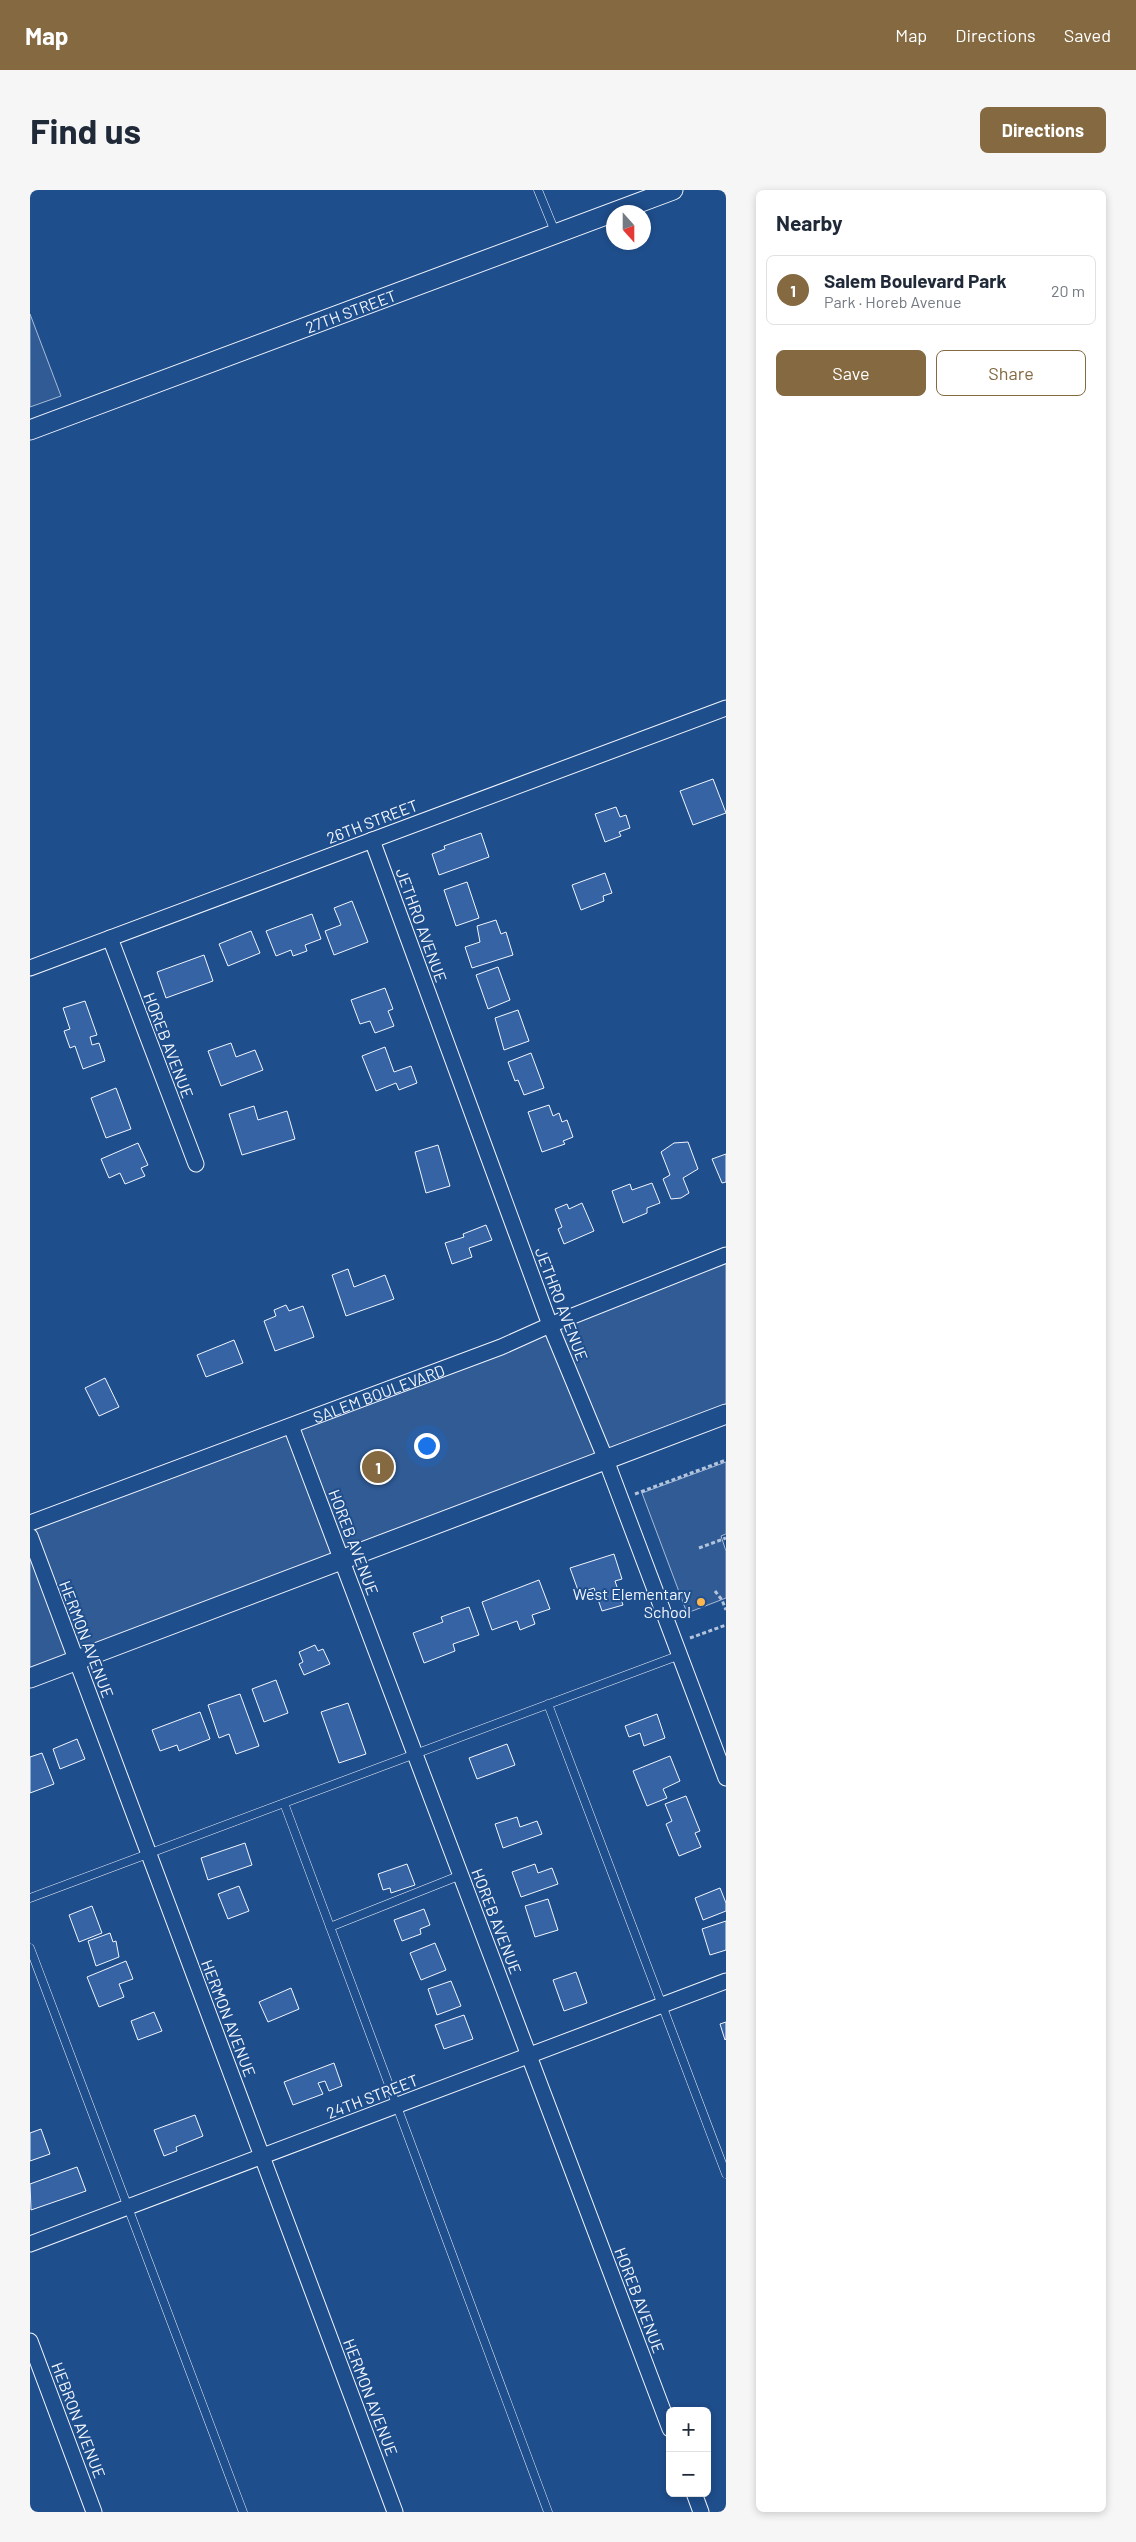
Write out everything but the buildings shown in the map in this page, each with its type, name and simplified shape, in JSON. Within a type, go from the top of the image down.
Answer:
[{"type":"street","name":"27TH STREET","points":[[30,430],[673,190]]},
{"type":"street","name":"26TH STREET","points":[[30,968],[726,708]]},
{"type":"street","name":"JETHRO AVENUE","points":[[372,840],[550,1325],[606,1460],[726,1778]]},
{"type":"street","name":"HOREB AVENUE","points":[[110,938],[196,1164]]},
{"type":"street","name":"SALEM BOULEVARD","points":[[30,1524],[501,1347],[550,1325],[726,1255]]},
{"type":"street","points":[[30,1678],[726,1414]]},
{"type":"street","name":"HOREB AVENUE","points":[[291,1426],[666,2418]]},
{"type":"street","name":"HERMON AVENUE","points":[[30,1536],[395,2512]]},
{"type":"street","name":"24TH STREET","points":[[30,2244],[726,1981]]},
{"type":"street","name":"HEBRON AVENUE","points":[[30,2341],[94,2512]]},
{"type":"street","points":[[695,2497],[701,2512]]},
{"type":"lane","points":[[538,190],[556,234]]},
{"type":"lane","points":[[30,1898],[548,1704],[677,1649]]},
{"type":"lane","points":[[548,1704],[726,2174]]},
{"type":"lane","points":[[284,1803],[548,2512]]},
{"type":"lane","points":[[330,1926],[461,1875]]},
{"type":"lane","points":[[30,1948],[243,2512]]},
{"type":"path","points":[[621,1500],[726,1460]]},
{"type":"path","points":[[699,1548],[726,1538]]},
{"type":"path","points":[[715,1591],[722,1600],[726,1610]]},
{"type":"path","points":[[677,1649],[726,1625]]},
{"type":"shaded area","points":[[30,314],[61,396],[30,407]]},
{"type":"shaded area","points":[[726,1255],[726,1414],[30,1678],[30,1521]]},
{"type":"shaded area","points":[[726,1462],[726,1534],[721,1536],[726,1551],[726,1598],[687,1613],[642,1493]]},
{"type":"place","name":"Salem Boulevard Park","points":[[378,1467]]},
{"type":"place","name":"West Elementary School","points":[[701,1602]]}]
